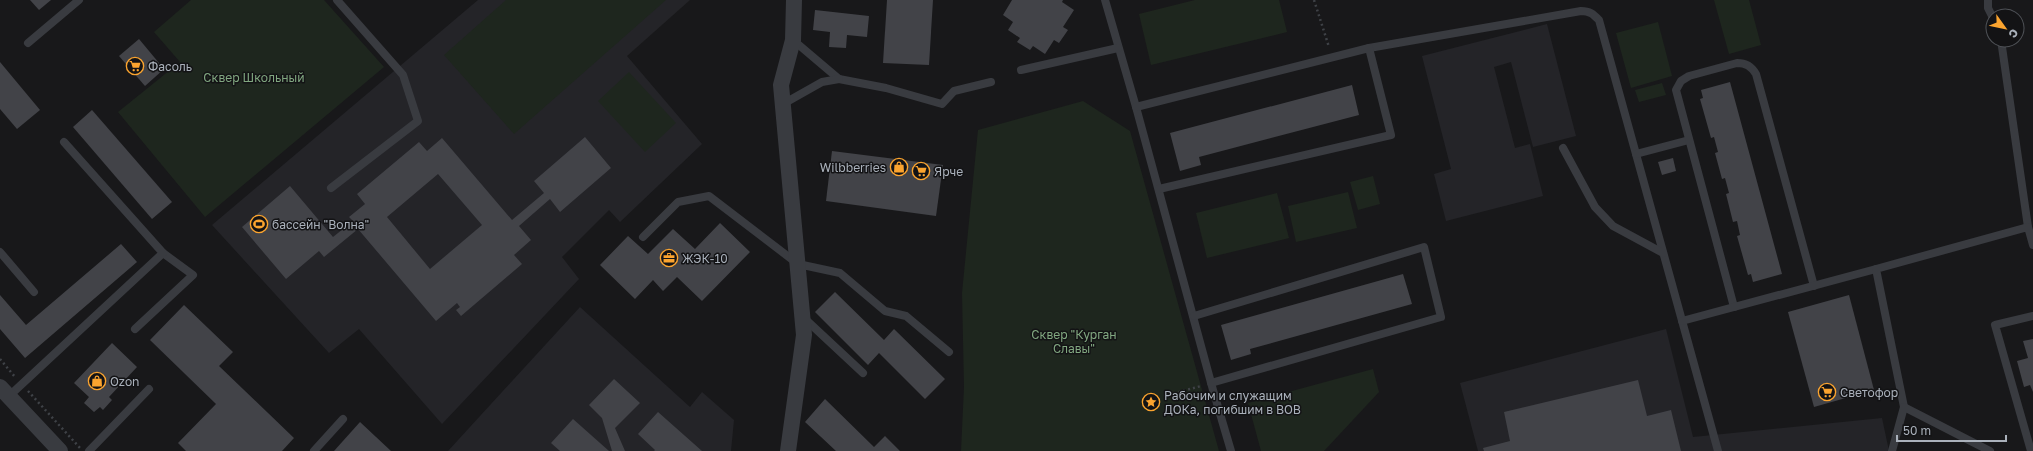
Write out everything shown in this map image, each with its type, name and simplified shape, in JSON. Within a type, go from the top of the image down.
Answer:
[{"type":"street","points":[[790,450],[804,335],[781,85],[793,40],[794,0]]},
{"type":"street","points":[[4,392],[60,451]]},
{"type":"lane","points":[[28,43],[79,0]]},
{"type":"lane","points":[[331,188],[418,121],[404,75],[338,0]]},
{"type":"lane","points":[[1105,0],[1159,189],[1211,383],[1232,451]]},
{"type":"lane","points":[[1136,107],[1369,48],[1587,11],[1599,20],[1718,451]]},
{"type":"lane","points":[[793,40],[840,79]]},
{"type":"lane","points":[[1021,70],[1118,48]]},
{"type":"lane","points":[[1159,189],[1391,135],[1369,48]]},
{"type":"lane","points":[[2002,48],[2028,227],[2033,245]]},
{"type":"lane","points":[[1734,307],[1676,90],[1682,80],[1690,76],[1737,63],[1745,63],[1752,67],[1756,74],[1814,286]]},
{"type":"lane","points":[[783,104],[822,82],[840,79],[886,88],[942,104],[954,91],[991,82]]},
{"type":"lane","points":[[1636,154],[1689,140]]},
{"type":"lane","points":[[64,142],[163,253],[193,274],[135,329]]},
{"type":"lane","points":[[1563,148],[1595,207],[1613,226],[1663,253]]},
{"type":"lane","points":[[644,236],[678,202],[710,196],[798,264],[840,273],[885,311],[906,316],[948,352]]},
{"type":"lane","points":[[1682,321],[2028,227]]},
{"type":"lane","points":[[1194,316],[1424,247],[1441,317],[1211,383]]},
{"type":"lane","points":[[0,252],[34,292]]},
{"type":"lane","points":[[4,392],[22,384],[163,253]]},
{"type":"lane","points":[[1876,268],[1904,407],[1892,451]]},
{"type":"lane","points":[[2031,451],[1995,325],[2033,316]]},
{"type":"lane","points":[[803,317],[863,373]]},
{"type":"lane","points":[[89,451],[149,389]]},
{"type":"lane","points":[[1904,407],[1990,451]]},
{"type":"lane","points":[[314,451],[343,419]]},
{"type":"path","points":[[1314,0],[1332,58]]},
{"type":"path","points":[[0,359],[83,451]]},
{"type":"path","points":[[1164,396],[1211,383]]},
{"type":"shaded area","points":[[478,0],[690,0],[627,56],[702,144],[620,222],[609,210],[562,257],[579,279],[442,424],[359,329],[329,353],[212,225]]},
{"type":"shaded area","points":[[1547,24],[1576,136],[1533,147],[1511,62],[1494,67],[1515,148],[1530,144],[1543,196],[1446,221],[1434,174],[1451,169],[1422,56]]},
{"type":"shaded area","points":[[580,307],[690,407],[702,392],[734,420],[731,451],[448,451]]},
{"type":"shaded area","points":[[1666,329],[1693,437],[1882,418],[1889,451],[1478,451],[1460,383]]},
{"type":"green space","name":"Сквер Школьный","points":[[191,0],[324,0],[384,67],[205,217],[118,112],[180,62],[154,32]]},
{"type":"green space","points":[[506,0],[666,0],[514,134],[444,55]]},
{"type":"green space","points":[[1195,0],[1279,0],[1287,32],[1151,65],[1139,14]]},
{"type":"green space","points":[[1714,0],[1749,0],[1761,45],[1729,54]]},
{"type":"green space","points":[[1658,22],[1672,76],[1631,88],[1616,33]]},
{"type":"green space","points":[[629,72],[676,123],[645,152],[598,101]]},
{"type":"green space","points":[[1662,83],[1666,95],[1639,102],[1635,90]]},
{"type":"green space","name":"Сквер \"Курган Славы\"","points":[[1083,101],[1130,131],[1219,451],[961,451],[964,387],[962,293],[978,130]]},
{"type":"green space","points":[[1373,176],[1380,204],[1358,210],[1350,182]]},
{"type":"green space","points":[[1348,192],[1357,228],[1296,242],[1288,206]]},
{"type":"green space","points":[[1277,193],[1289,238],[1207,258],[1196,213]]},
{"type":"green space","points":[[1373,369],[1379,392],[1324,451],[1261,451],[1248,403]]},
{"type":"building","points":[[30,0],[51,0],[39,10]]},
{"type":"building","points":[[887,0],[933,0],[929,65],[883,63]]},
{"type":"building","points":[[1012,0],[1063,0],[1062,2],[1074,10],[1063,27],[1068,30],[1059,43],[1054,40],[1045,54],[1033,46],[1030,50],[1017,42],[1020,38],[1008,30],[1013,22],[1003,15]]},
{"type":"building","points":[[815,10],[869,16],[867,37],[847,35],[846,48],[829,47],[830,32],[813,30]]},
{"type":"building","points":[[139,39],[164,69],[145,86],[119,56]]},
{"type":"building","points":[[0,62],[40,110],[17,129],[0,109]]},
{"type":"building","points":[[1730,82],[1782,274],[1753,282],[1751,274],[1748,275],[1737,236],[1740,235],[1737,221],[1733,222],[1726,194],[1729,193],[1725,178],[1722,179],[1715,153],[1718,152],[1714,137],[1711,138],[1700,99],[1703,98],[1701,90]]},
{"type":"building","points":[[1352,85],[1359,115],[1199,157],[1201,165],[1180,171],[1170,133]]},
{"type":"building","points":[[92,110],[172,202],[152,219],[73,127]]},
{"type":"building","points":[[585,137],[611,168],[560,212],[550,199],[519,226],[531,240],[514,255],[522,264],[461,316],[456,310],[460,307],[457,303],[436,321],[358,229],[324,257],[319,251],[286,279],[242,227],[290,186],[333,237],[353,221],[349,217],[365,204],[357,194],[419,142],[427,151],[442,138],[512,220],[544,193],[534,181]],"holes":[[[438,174],[482,225],[430,269],[387,217]]]},
{"type":"building","points":[[832,151],[943,165],[936,216],[826,201]]},
{"type":"building","points":[[1673,158],[1676,171],[1662,175],[1658,162]]},
{"type":"building","points":[[720,223],[750,252],[702,301],[677,277],[663,291],[653,280],[635,299],[600,265],[628,236],[648,254],[673,229],[695,249]]},
{"type":"building","points":[[121,244],[137,262],[25,358],[0,329],[0,295],[26,325]]},
{"type":"building","points":[[1403,274],[1412,304],[1250,349],[1251,354],[1231,360],[1221,325]]},
{"type":"building","points":[[835,292],[884,340],[894,329],[945,379],[925,399],[879,353],[868,365],[815,312]]},
{"type":"building","points":[[1849,295],[1874,390],[1814,407],[1788,312]]},
{"type":"building","points":[[184,305],[233,352],[219,366],[294,438],[282,451],[186,451],[178,443],[216,404],[150,340]]},
{"type":"building","points":[[2033,339],[2033,392],[2030,385],[2024,387],[2017,361],[2028,358],[2023,341]]},
{"type":"building","points":[[112,343],[137,367],[109,397],[112,400],[103,410],[100,407],[94,412],[84,403],[89,397],[74,383]]},
{"type":"building","points":[[614,379],[640,403],[615,428],[625,451],[612,451],[602,418],[589,405]]},
{"type":"building","points":[[1638,380],[1647,416],[1671,410],[1681,451],[1484,451],[1483,448],[1510,441],[1504,412]]},
{"type":"building","points":[[825,399],[874,447],[885,436],[900,451],[836,451],[805,422]]},
{"type":"building","points":[[658,412],[702,451],[654,451],[655,450],[638,434]]},
{"type":"building","points":[[573,419],[609,451],[560,451],[551,443]]},
{"type":"building","points":[[360,422],[391,451],[334,451]]},
{"type":"place","name":"Фасоль","points":[[135,66]]},
{"type":"place","name":"Wilbberries","points":[[899,167]]},
{"type":"place","name":"Ярче","points":[[921,171]]},
{"type":"place","name":"бассейн \"Волна\"","points":[[259,224]]},
{"type":"place","name":"ЖЭК-10","points":[[669,258]]},
{"type":"place","name":"Ozon","points":[[97,381]]},
{"type":"place","name":"Светофор","points":[[1827,392]]},
{"type":"place","name":"Рабочим и служащим ДОКа, погибшим в ВОВ","points":[[1151,402]]}]
